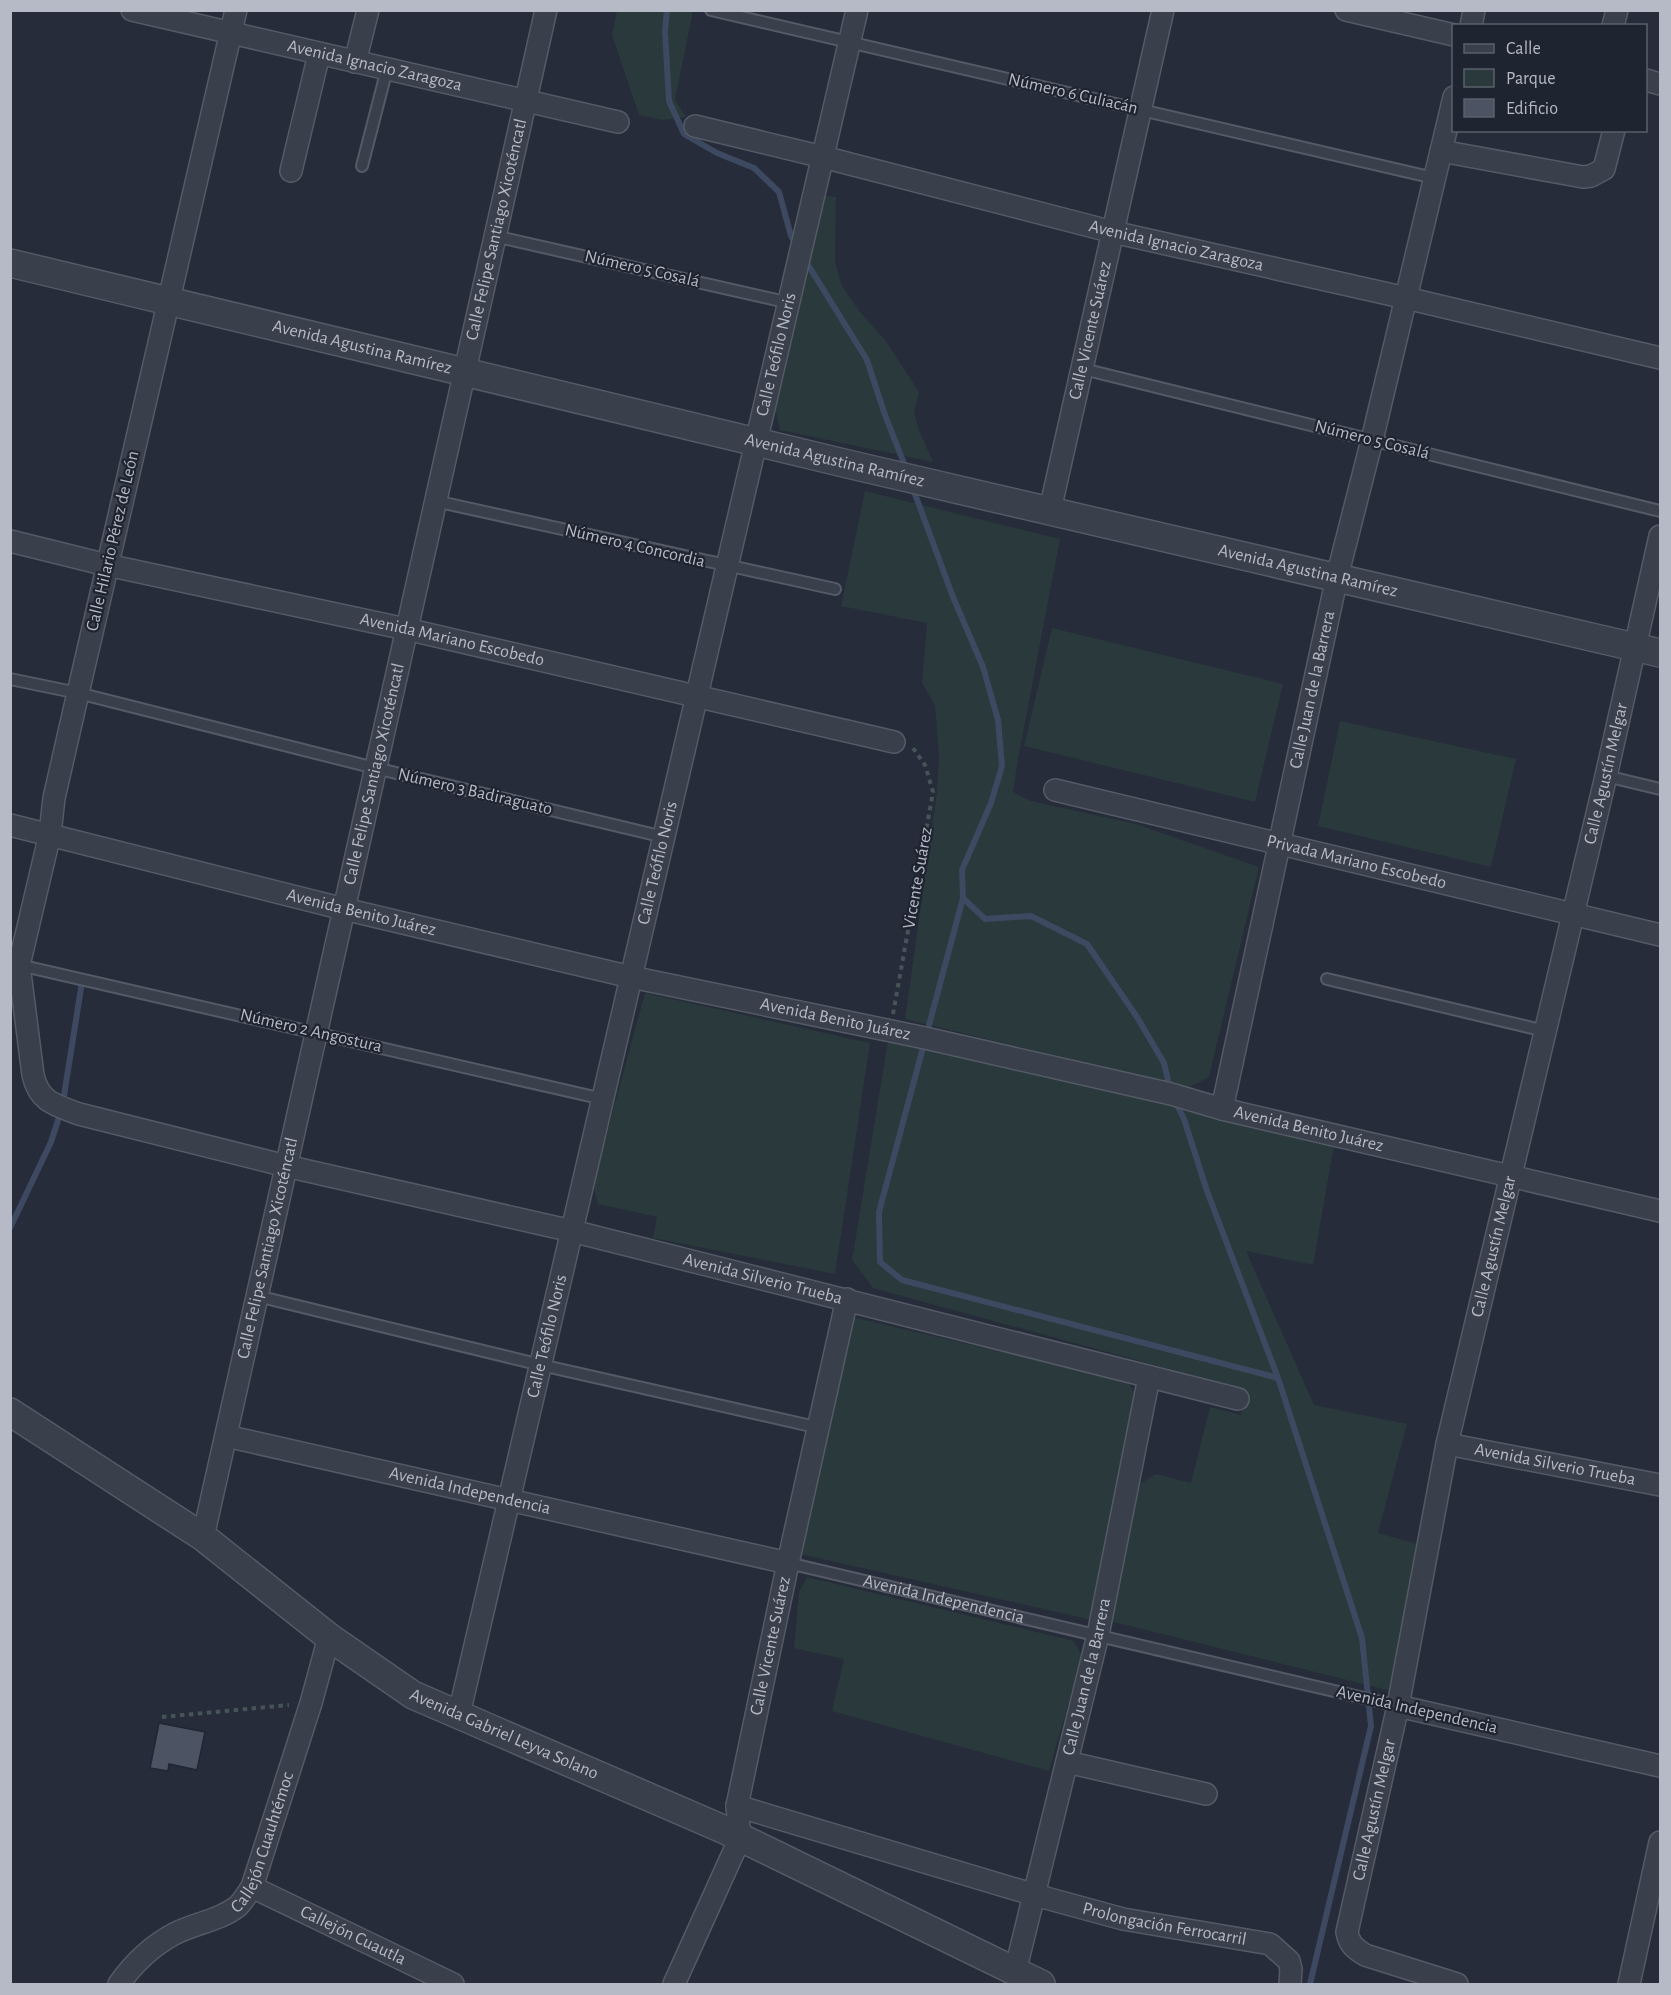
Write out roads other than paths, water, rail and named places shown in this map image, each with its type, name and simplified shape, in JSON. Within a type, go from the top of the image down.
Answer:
[{"type":"street","name":"Avenida Ignacio Zaragoza","points":[[132,10],[618,122]]},
{"type":"street","name":"Calle Hilario Pérez de León","points":[[33,1075],[15,964],[50,834],[54,798],[236,10]]},
{"type":"street","points":[[355,62],[368,10]]},
{"type":"street","name":"Calle Felipe Santiago Xicoténcatl","points":[[203,1538],[546,10]]},
{"type":"street","name":"Calle Teófilo Noris","points":[[459,1714],[857,10]]},
{"type":"street","name":"Calle Vicente Suárez","points":[[1050,510],[1163,10]]},
{"type":"street","points":[[1346,10],[1452,35]]},
{"type":"street","points":[[291,171],[319,54]]},
{"type":"street","name":"Calle Juan de la Barrera","points":[[1222,1109],[1337,577],[1452,105]]},
{"type":"street","name":"Avenida Ignacio Zaragoza","points":[[695,126],[1113,232],[1406,297],[1660,358]]},
{"type":"street","points":[[1441,151],[1583,177],[1592,176],[1604,169],[1613,132]]},
{"type":"street","name":"Avenida Agustina Ramírez","points":[[10,263],[852,465],[1648,650]]},
{"type":"street","name":"Calle Agustín Melgar","points":[[1457,1984],[1365,1955],[1349,1941],[1347,1932],[1398,1706],[1447,1444],[1606,776],[1648,650],[1660,536]]},
{"type":"street","name":"Avenida Mariano Escobedo","points":[[10,541],[107,565],[406,629],[894,742]]},
{"type":"street","name":"Privada Mariano Escobedo","points":[[1054,790],[1660,935]]},
{"type":"street","name":"Avenida Benito Juárez","points":[[10,825],[344,909],[631,977],[925,1038],[1171,1094],[1222,1109],[1660,1211]]},
{"type":"street","name":"Avenida Silverio Trueba","points":[[33,1075],[36,1087],[49,1102],[79,1114],[286,1166],[572,1231],[1238,1400]]},
{"type":"street","name":"Calle Vicente Suárez","points":[[674,1984],[740,1838],[737,1806],[847,1299]]},
{"type":"street","name":"Calle Juan de la Barrera","points":[[1014,1978],[1098,1635],[1149,1377]]},
{"type":"street","name":"Avenida Gabriel Leyva Solano","points":[[10,1412],[203,1538],[329,1637],[413,1695],[740,1838],[1014,1978],[1041,1984]]},
{"type":"street","name":"Avenida Independencia","points":[[226,1436],[788,1563]]},
{"type":"street","name":"Avenida Silverio Trueba","points":[[1447,1444],[1660,1485]]},
{"type":"street","name":"Callejón Cuauhtémoc","points":[[119,1984],[150,1950],[174,1935],[221,1917],[239,1905],[252,1887],[311,1703],[329,1637]]},
{"type":"street","name":"Avenida Independencia","points":[[1398,1706],[1660,1766]]},
{"type":"street","points":[[1067,1762],[1206,1794]]},
{"type":"street","name":"Prolongación Ferrocarril","points":[[737,1806],[1124,1918],[1270,1944],[1289,1961],[1290,1984]]},
{"type":"street","points":[[1629,1984],[1660,1842]]},
{"type":"street","name":"Callejón Cuautla","points":[[252,1887],[453,1984]]},
{"type":"lane","name":"Número 6 Culiacán","points":[[711,10],[1434,178]]},
{"type":"lane","points":[[362,166],[387,69]]},
{"type":"lane","name":"Número 5 Cosalá","points":[[494,236],[790,303]]},
{"type":"lane","name":"Número 5 Cosalá","points":[[1083,369],[1660,511]]},
{"type":"lane","name":"Número 4 Concordia","points":[[435,501],[835,589]]},
{"type":"lane","name":"Número 3 Badiraguato","points":[[10,679],[78,693],[375,768],[664,837]]},
{"type":"lane","points":[[1606,776],[1660,789]]},
{"type":"lane","name":"Número 2 Angostura","points":[[15,964],[603,1099]]},
{"type":"lane","points":[[1327,979],[1545,1031]]},
{"type":"lane","points":[[257,1296],[541,1365],[820,1428]]},
{"type":"lane","name":"Avenida Independencia","points":[[788,1563],[1398,1706]]},
{"type":"waterway","points":[[667,10],[665,31],[669,101],[684,134],[717,153],[754,168],[779,192],[791,236],[797,246]]},
{"type":"waterway","points":[[805,260],[867,360],[907,471]]},
{"type":"waterway","points":[[912,486],[953,597],[983,667],[998,720],[1002,766],[991,803],[962,870],[963,898],[985,919],[1031,916],[1087,944],[1137,1017],[1164,1063],[1170,1089]]},
{"type":"waterway","points":[[963,898],[879,1212],[880,1262],[902,1280],[1278,1378]]},
{"type":"waterway","points":[[10,1228],[51,1142],[62,1108],[82,982]]},
{"type":"waterway","points":[[1175,1101],[1184,1119],[1207,1191],[1278,1378],[1362,1638],[1371,1726],[1310,1984]]}]
